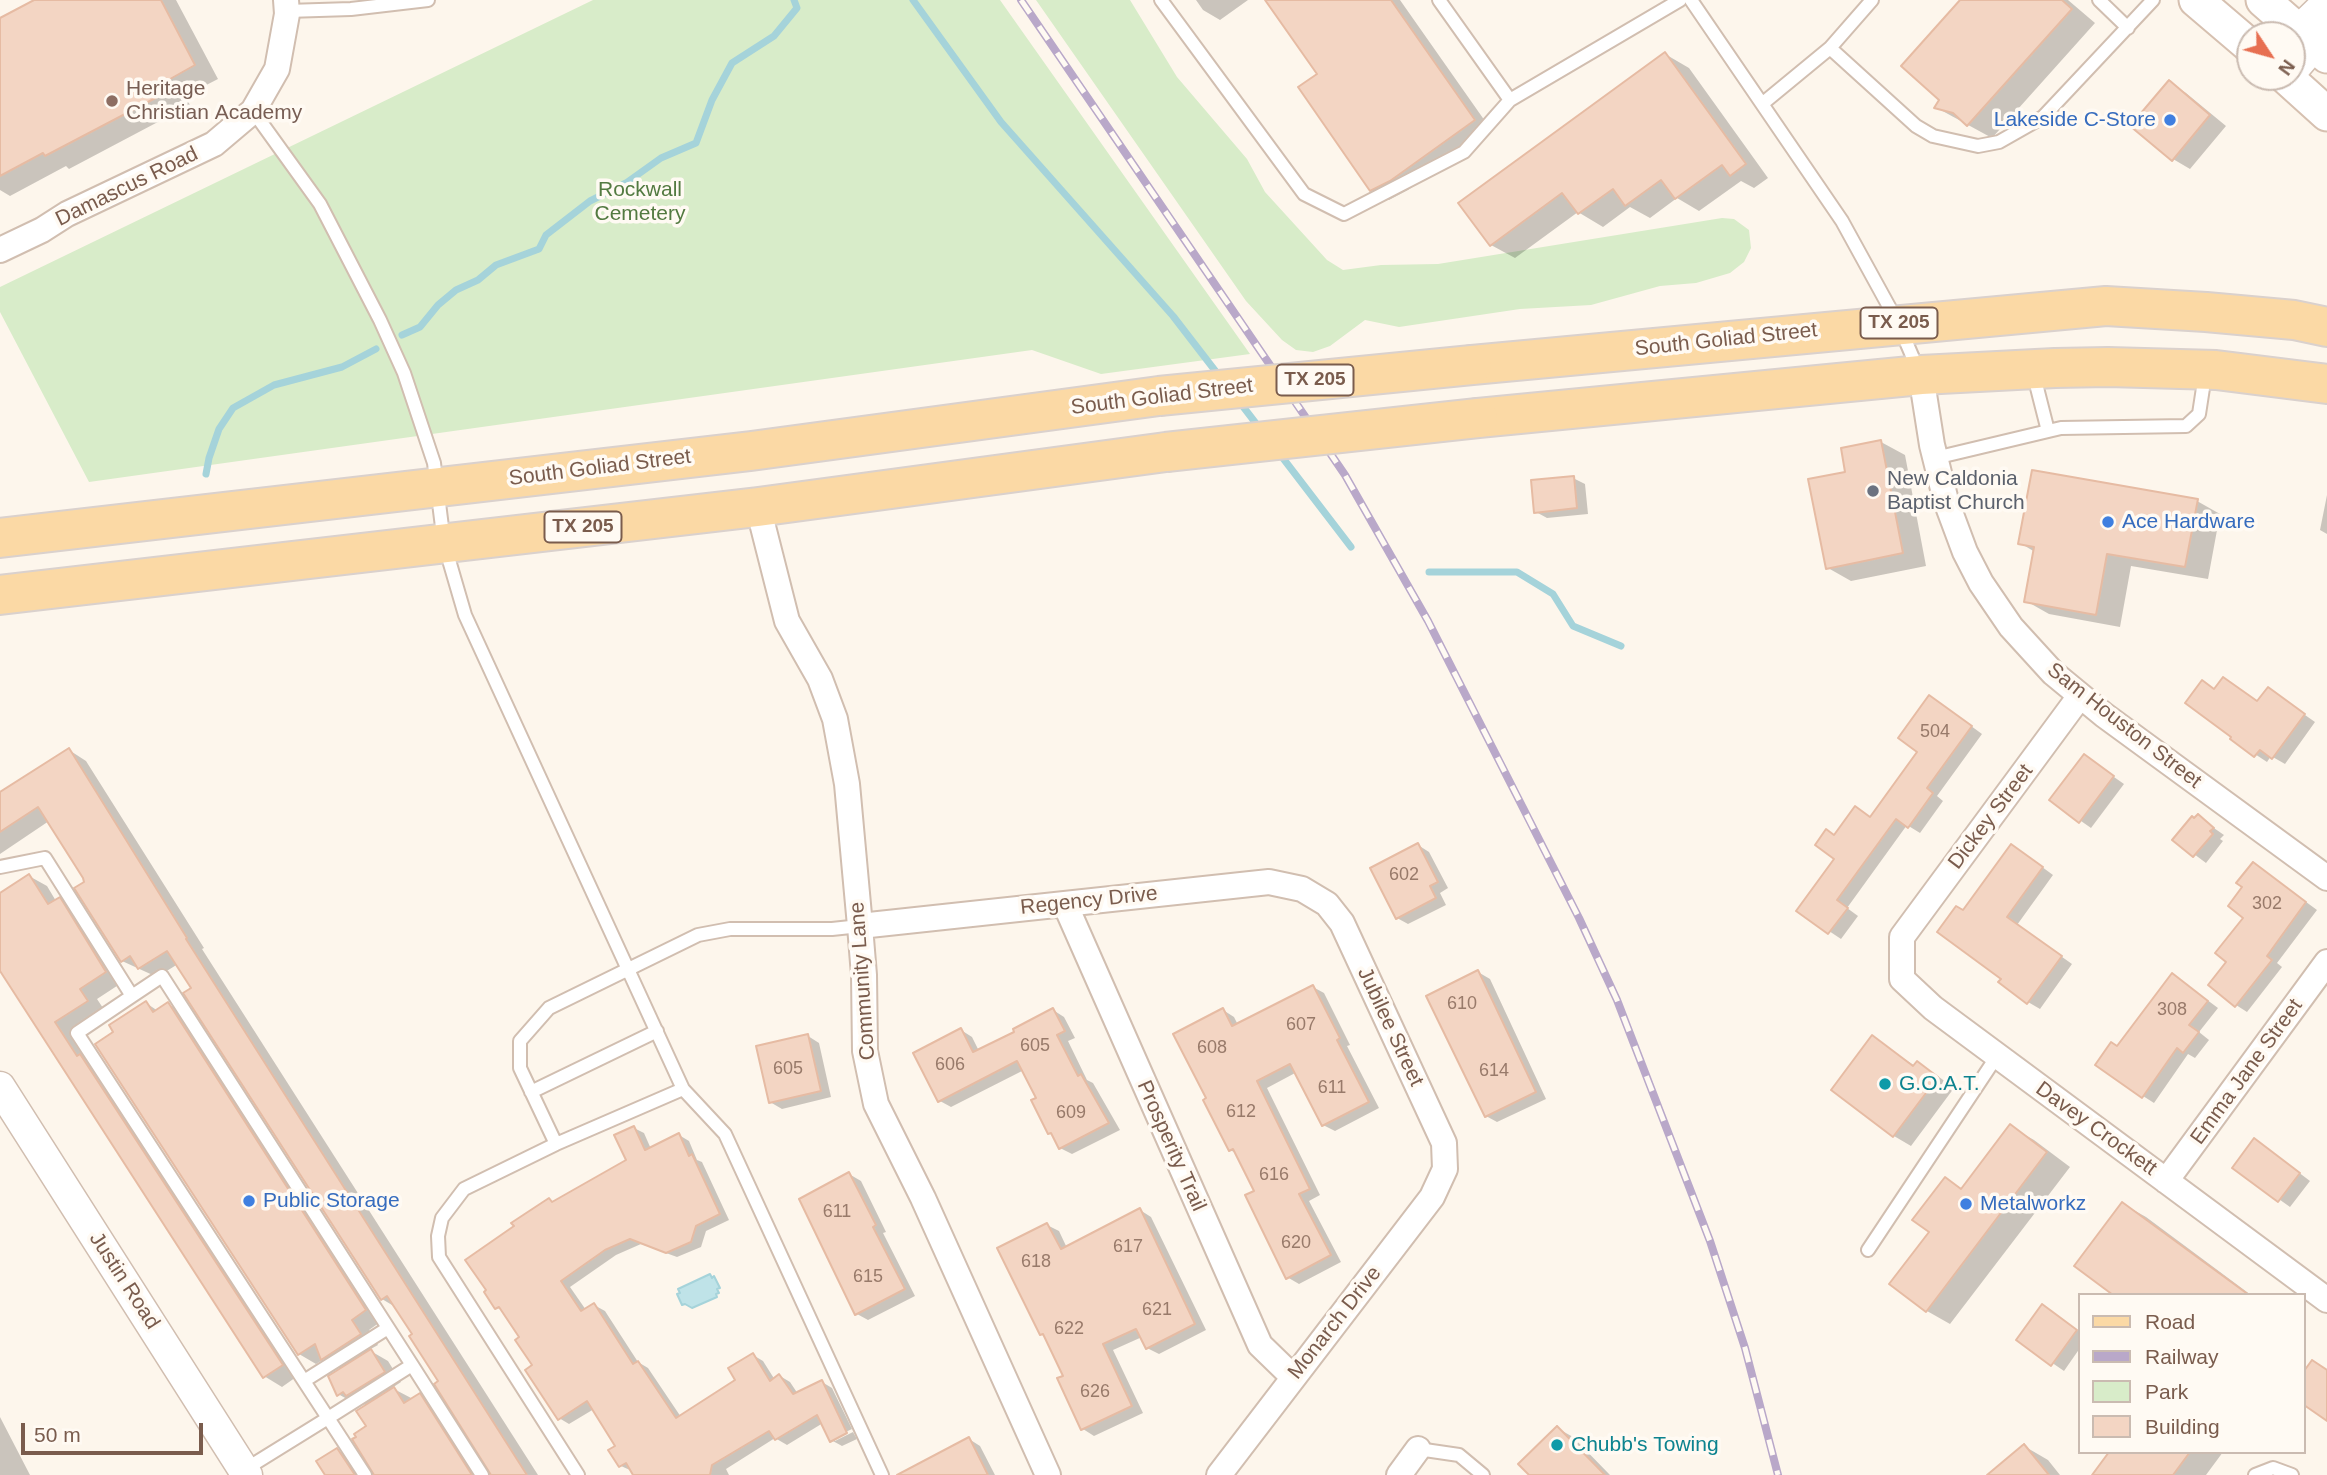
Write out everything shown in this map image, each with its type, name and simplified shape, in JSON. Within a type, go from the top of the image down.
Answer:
[{"type":"main road","points":[[2196,0],[2236,34]]},
{"type":"main road","points":[[2263,0],[2312,40]]},
{"type":"main road","points":[[2302,91],[2327,114]]},
{"type":"main road","name":"South Goliad Street","points":[[0,538],[751,451],[1159,396],[1898,323],[2106,306],[2294,320],[2327,327]]},
{"type":"main road","name":"TX 205","points":[[0,595],[758,507],[1166,452],[1478,418],[1921,376],[2108,367],[2205,370],[2327,384]]},
{"type":"street","points":[[2312,40],[2327,3]]},
{"type":"street","name":"Damascus Road","points":[[0,250],[42,230],[67,214],[214,144],[253,111],[277,69],[287,6]]},
{"type":"street","name":"Sam Houston Street","points":[[1921,376],[1935,458],[1946,501],[1965,552],[1982,583],[2018,635],[2053,673],[2080,696],[2327,878]]},
{"type":"street","name":"Community Lane","points":[[758,507],[787,621],[820,679],[835,719],[847,783],[860,926],[865,1051],[876,1104],[923,1198],[1048,1475]]},
{"type":"street","name":"Dickey Street","points":[[1902,937],[2080,696]]},
{"type":"street","name":"Regency Drive","points":[[860,926],[1269,882],[1302,889],[1314,896]]},
{"type":"street","name":"Jubilee Street","points":[[1314,896],[1326,904],[1342,923],[1444,1143],[1445,1169]]},
{"type":"street","name":"Prosperity Trail","points":[[1065,904],[1260,1345],[1293,1377]]},
{"type":"street","name":"Davey Crockett","points":[[1902,937],[1902,979],[1933,1009],[2327,1300]]},
{"type":"street","name":"Emma Jane Street","points":[[2166,1181],[2327,962]]},
{"type":"street","name":"Justin Road","points":[[0,1087],[246,1473]]},
{"type":"street","name":"Monarch Drive","points":[[1219,1475],[1432,1197],[1445,1169]]},
{"type":"street","points":[[1399,1475],[1418,1449]]},
{"type":"lane","points":[[287,6],[351,9],[428,0]]},
{"type":"lane","points":[[1161,0],[1304,194],[1344,214],[1464,152],[1510,100],[1680,0]]},
{"type":"lane","points":[[1439,0],[1510,100]]},
{"type":"lane","points":[[1691,0],[1842,221],[1898,323],[1921,376]]},
{"type":"lane","points":[[1762,104],[1830,48],[1872,0]]},
{"type":"lane","points":[[2099,0],[2128,28]]},
{"type":"lane","points":[[1830,48],[1916,126],[1933,136],[1979,146],[1999,142],[2043,117],[2154,0]]},
{"type":"lane","points":[[253,111],[320,204],[380,320],[404,373],[434,463],[444,543],[465,615],[683,1088],[725,1134],[882,1475]]},
{"type":"lane","points":[[2032,369],[2048,431]]},
{"type":"lane","points":[[1935,458],[2061,428],[2186,426],[2199,414],[2205,370]]},
{"type":"lane","points":[[0,867],[45,858],[132,996]]},
{"type":"lane","points":[[556,1144],[520,1068],[520,1041],[549,1008],[698,934],[730,929],[832,929],[860,926]]},
{"type":"lane","points":[[365,1475],[77,1033],[162,976],[482,1475]]},
{"type":"lane","points":[[531,1092],[657,1031]]},
{"type":"lane","points":[[1868,1250],[1997,1056]]},
{"type":"lane","points":[[578,1475],[439,1257],[438,1236],[442,1219],[464,1189],[556,1144],[683,1088]]},
{"type":"lane","points":[[304,1381],[388,1328]]},
{"type":"lane","points":[[246,1473],[412,1366]]},
{"type":"lane","points":[[1418,1449],[1458,1455],[1483,1475]]},
{"type":"lane","points":[[2255,1475],[2273,1468],[2292,1475]]},
{"type":"green space","name":"Rockwall Cemetery","points":[[593,0],[1000,0],[1250,354],[1101,374],[1032,350],[89,482],[0,312],[0,287]]},
{"type":"green space","points":[[1036,0],[1130,0],[1177,77],[1247,159],[1265,192],[1327,260],[1343,270],[1381,265],[1438,264],[1722,218],[1734,219],[1749,230],[1751,248],[1744,262],[1730,273],[1696,283],[1660,286],[1591,305],[1520,309],[1399,327],[1365,320],[1330,346],[1313,352],[1296,350],[1282,340],[1246,301]]},
{"type":"water","points":[[710,1274],[720,1288],[717,1289],[717,1297],[692,1308],[682,1305],[677,1294],[680,1293],[678,1289]]},
{"type":"building","points":[[34,0],[161,0],[195,65],[163,83],[167,92],[45,156],[43,153],[0,176],[0,18]]},
{"type":"building","points":[[1265,0],[1391,0],[1475,120],[1390,181],[1370,191],[1298,87],[1317,74]]},
{"type":"building","points":[[1960,0],[2062,0],[2072,9],[1967,126],[1953,113],[1934,108],[1939,100],[1901,66]]},
{"type":"building","points":[[1665,52],[1746,164],[1730,176],[1722,165],[1675,199],[1661,180],[1625,206],[1613,189],[1578,214],[1562,193],[1490,246],[1458,203]]},
{"type":"building","name":"Lakeside C-Store","points":[[2169,80],[2210,115],[2172,161],[2130,126]]},
{"type":"building","points":[[1881,440],[1903,553],[1826,569],[1808,479],[1845,472],[1841,448]]},
{"type":"building","name":"Ace Hardware","points":[[2032,470],[2198,499],[2185,567],[2107,554],[2096,615],[2024,602],[2034,547],[2018,544]]},
{"type":"building","points":[[1574,476],[1577,508],[1534,513],[1531,480]]},
{"type":"building","points":[[2223,677],[2257,701],[2268,687],[2305,714],[2272,759],[2260,750],[2254,757],[2185,703],[2202,680],[2214,689]]},
{"type":"building","points":[[1929,695],[1972,726],[1927,788],[1933,793],[1908,828],[1896,819],[1837,900],[1848,908],[1828,934],[1796,911],[1834,859],[1815,845],[1826,829],[1834,835],[1855,806],[1870,817],[1917,752],[1898,738]]},
{"type":"building","points":[[69,748],[186,939],[527,1475],[491,1475],[434,1384],[438,1381],[409,1336],[412,1334],[387,1296],[381,1300],[183,993],[191,988],[167,951],[138,969],[130,956],[121,962],[74,888],[84,882],[83,878],[38,807],[0,832],[0,792]]},
{"type":"building","points":[[2084,754],[2114,776],[2079,823],[2049,800]]},
{"type":"building","points":[[2198,814],[2214,828],[2210,831],[2213,834],[2193,857],[2172,840],[2192,816],[2194,818]]},
{"type":"building","points":[[1418,843],[1438,882],[1430,886],[1436,898],[1396,919],[1370,868]]},
{"type":"building","points":[[2011,844],[2043,867],[2007,917],[2062,956],[2027,1004],[1998,982],[2001,979],[1937,932],[1956,906],[1963,910]]},
{"type":"building","points":[[2253,862],[2306,902],[2267,956],[2272,960],[2235,1007],[2208,985],[2226,962],[2215,953],[2243,918],[2228,906],[2242,887],[2236,883]]},
{"type":"building","points":[[29,874],[48,904],[60,897],[106,972],[80,989],[88,1001],[55,1022],[77,1056],[80,1054],[283,1365],[263,1378],[0,971],[0,893]]},
{"type":"building","points":[[1478,970],[1536,1092],[1485,1117],[1426,996]]},
{"type":"building","points":[[2172,973],[2208,1001],[2189,1025],[2199,1032],[2183,1053],[2177,1048],[2142,1098],[2095,1065],[2111,1042],[2117,1046]]},
{"type":"building","points":[[1313,985],[1369,1102],[1322,1126],[1290,1064],[1257,1081],[1310,1189],[1299,1194],[1331,1255],[1286,1279],[1245,1195],[1254,1191],[1233,1149],[1229,1151],[1203,1100],[1206,1098],[1173,1034],[1223,1008],[1232,1026]]},
{"type":"building","points":[[146,1001],[153,1012],[168,1002],[366,1310],[352,1320],[361,1334],[321,1360],[315,1344],[298,1355],[95,1044],[113,1032],[109,1025]]},
{"type":"building","points":[[1053,1008],[1065,1031],[1057,1035],[1078,1076],[1081,1074],[1109,1123],[1059,1149],[1051,1133],[1048,1134],[1031,1100],[1036,1098],[1017,1061],[938,1102],[913,1053],[961,1028],[973,1052],[1014,1032],[1013,1029]]},
{"type":"building","points":[[808,1034],[821,1091],[769,1103],[756,1046]]},
{"type":"building","name":"G.O.A.T.","points":[[1872,1035],[1913,1066],[1917,1061],[1938,1077],[1893,1137],[1831,1090]]},
{"type":"building","name":"Metalworkz","points":[[2010,1124],[2047,1152],[1926,1312],[1889,1284],[1929,1232],[1912,1220],[1945,1177],[1961,1189]]},
{"type":"building","points":[[634,1126],[645,1150],[679,1133],[689,1156],[692,1154],[720,1214],[696,1226],[691,1242],[666,1253],[630,1239],[605,1250],[561,1281],[581,1311],[594,1303],[633,1364],[638,1361],[676,1418],[735,1380],[728,1368],[753,1353],[770,1381],[779,1374],[793,1394],[822,1380],[847,1433],[830,1442],[817,1415],[775,1440],[769,1431],[712,1465],[710,1475],[633,1475],[626,1463],[619,1467],[608,1450],[615,1446],[587,1401],[558,1420],[525,1370],[532,1365],[515,1340],[519,1337],[499,1307],[495,1309],[484,1292],[486,1290],[465,1260],[514,1226],[511,1223],[549,1198],[552,1202],[626,1160],[614,1135]]},
{"type":"building","points":[[2254,1138],[2300,1173],[2278,1202],[2232,1168]]},
{"type":"building","points":[[849,1172],[905,1289],[855,1315],[799,1199]]},
{"type":"building","points":[[2122,1202],[2246,1293],[2110,1293],[2074,1266]]},
{"type":"building","points":[[1140,1208],[1195,1324],[1146,1349],[1136,1329],[1103,1344],[1132,1406],[1081,1430],[1057,1378],[1063,1376],[997,1248],[1047,1223],[1061,1249]]},
{"type":"building","points":[[2042,1304],[2077,1330],[2051,1366],[2016,1340]]},
{"type":"building","points":[[371,1349],[385,1372],[346,1396],[343,1392],[337,1396],[328,1376]]},
{"type":"building","points":[[2312,1360],[2327,1370],[2327,1421],[2306,1406],[2306,1368]]},
{"type":"building","points":[[394,1387],[404,1403],[420,1393],[472,1475],[374,1475],[352,1439],[356,1437],[354,1434],[366,1426],[356,1411]]},
{"type":"building","name":"Chubb's Towing","points":[[1557,1426],[1605,1475],[1529,1475],[1518,1464]]},
{"type":"building","points":[[969,1437],[988,1475],[897,1475]]},
{"type":"building","points":[[2024,1444],[2049,1475],[1987,1475]]},
{"type":"building","points":[[337,1448],[355,1475],[325,1475],[316,1461]]},
{"type":"building","points":[[2108,1454],[2189,1454],[2173,1475],[2092,1475]]},
{"type":"waterway","points":[[402,335],[420,327],[438,305],[456,290],[478,280],[496,265],[539,249],[546,235],[590,201],[626,183],[661,158],[696,143],[712,100],[732,63],[774,36],[797,8],[794,0]]},
{"type":"waterway","points":[[913,0],[1001,122],[1173,316],[1220,377]]},
{"type":"waterway","points":[[206,474],[219,429],[233,408],[274,385],[342,367],[376,349]]},
{"type":"waterway","points":[[1238,400],[1261,430]]},
{"type":"waterway","points":[[1279,453],[1351,547]]},
{"type":"waterway","points":[[1429,572],[1517,572],[1553,594],[1573,626],[1621,646]]},
{"type":"railway","points":[[1021,0],[1345,475],[1428,621],[1579,918],[1617,1000],[1710,1241],[1745,1348],[1778,1475]]},
{"type":"place","name":"Heritage Christian Academy","points":[[112,101]]},
{"type":"place","name":"Lakeside C-Store","points":[[2170,120]]},
{"type":"place","name":"New Caldonia Baptist Church","points":[[1873,491]]},
{"type":"place","name":"Ace Hardware","points":[[2108,522]]},
{"type":"place","name":"G.O.A.T.","points":[[1885,1084]]},
{"type":"place","name":"Public Storage","points":[[249,1201]]},
{"type":"place","name":"Metalworkz","points":[[1966,1204]]},
{"type":"place","name":"Chubb's Towing","points":[[1557,1445]]}]
